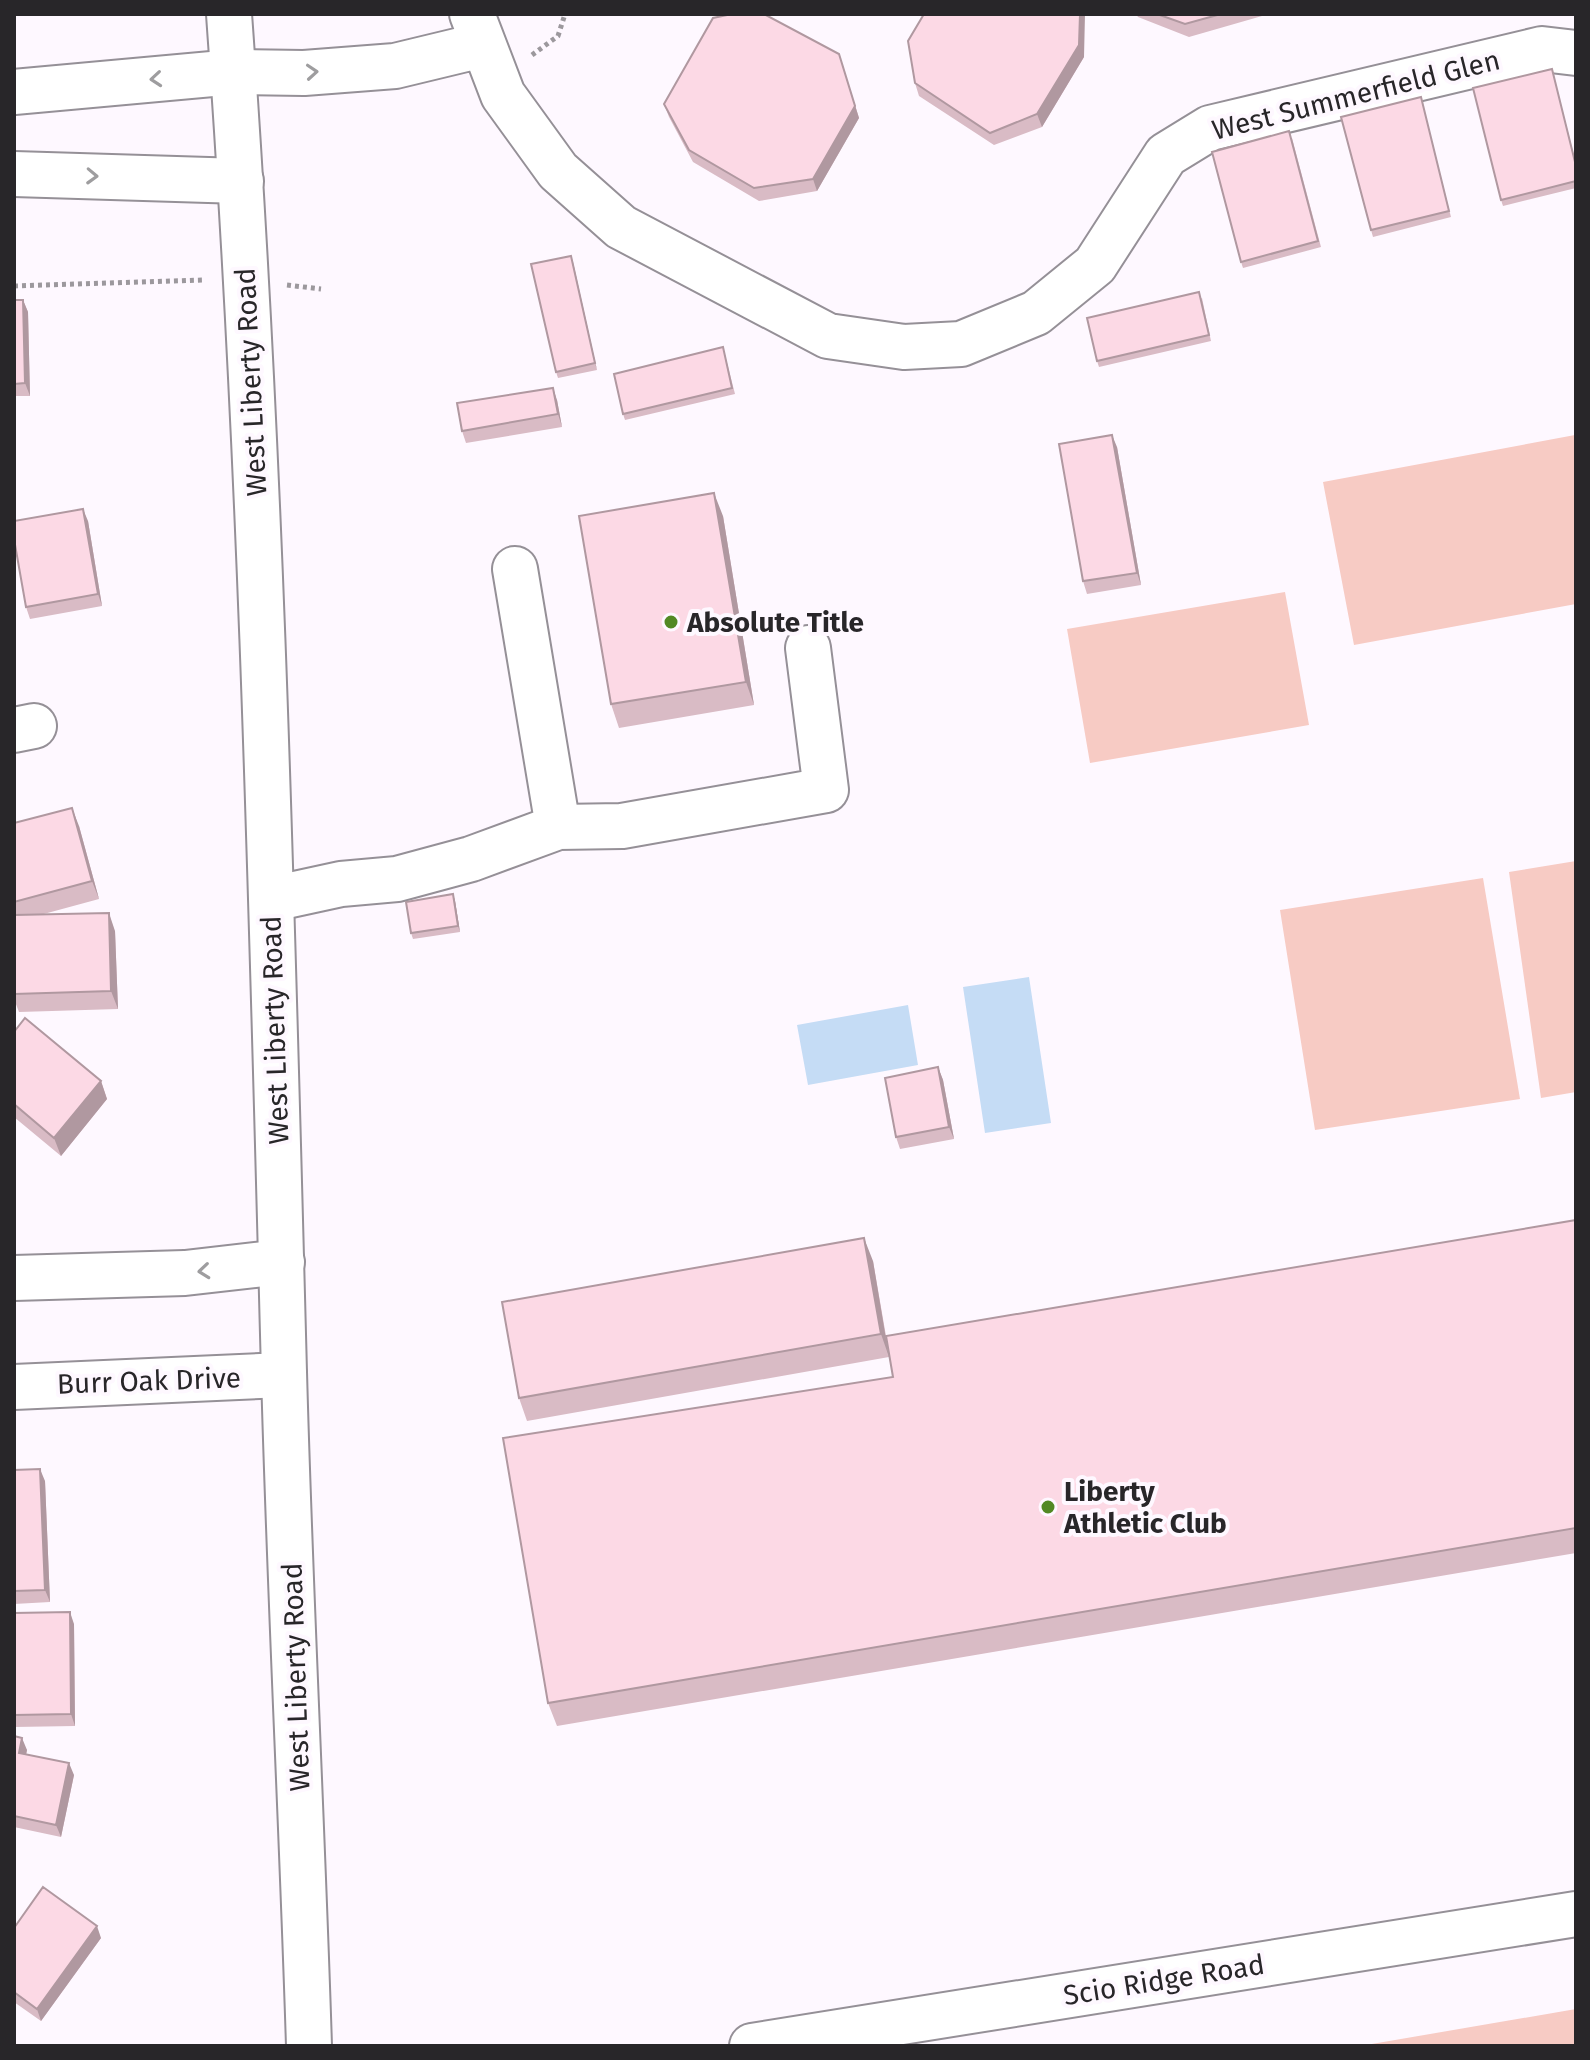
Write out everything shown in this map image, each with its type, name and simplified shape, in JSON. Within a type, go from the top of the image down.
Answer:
[{"type":"street","name":"West Liberty Road","points":[[229,14],[241,181],[264,647],[284,1375],[309,2046]]},
{"type":"street","name":"West Summerfield Glen","points":[[14,92],[234,72],[304,73],[395,66],[477,30],[503,95],[558,171],[621,227],[828,336],[904,347],[961,344],[1036,313],[1095,265],[1166,155],[1210,128],[1542,49],[1576,53]]},
{"type":"street","points":[[14,174],[241,181]]},
{"type":"street","points":[[515,569],[558,827]]},
{"type":"street","points":[[272,899],[341,884],[397,879],[471,859],[558,827],[622,826],[826,790],[808,648]]},
{"type":"street","points":[[14,1278],[185,1273],[282,1262]]},
{"type":"street","name":"Burr Oak Drive","points":[[14,1387],[284,1375]]},
{"type":"street","name":"Scio Ridge Road","points":[[752,2046],[1576,1914]]},
{"type":"path","points":[[525,60],[558,36],[565,14]]},
{"type":"path","points":[[14,286],[204,280]]},
{"type":"path","points":[[300,287],[321,289]]},
{"type":"shaded area","points":[[1575,435],[1576,604],[1354,645],[1323,482]]},
{"type":"shaded area","points":[[1285,592],[1309,725],[1090,763],[1067,629]]},
{"type":"shaded area","points":[[1576,861],[1576,1092],[1541,1098],[1509,872]]},
{"type":"shaded area","points":[[1483,878],[1520,1099],[1315,1130],[1280,910]]},
{"type":"shaded area","points":[[1576,2009],[1576,2046],[1360,2046]]},
{"type":"water","points":[[1029,977],[1051,1123],[985,1133],[963,987]]},
{"type":"water","points":[[908,1005],[918,1065],[808,1085],[797,1025]]},
{"type":"building","points":[[732,14],[764,14],[839,54],[855,106],[813,179],[754,188],[689,150],[664,104],[713,18]]},
{"type":"building","points":[[924,14],[1080,14],[1079,45],[1037,114],[990,133],[915,83],[908,41]]},
{"type":"building","points":[[1157,14],[1221,14],[1185,24]]},
{"type":"building","points":[[1552,69],[1576,166],[1576,181],[1501,200],[1473,88]]},
{"type":"building","points":[[1421,97],[1449,211],[1371,230],[1341,117]]},
{"type":"building","points":[[1289,131],[1318,241],[1241,262],[1212,152]]},
{"type":"building","points":[[571,256],[595,363],[556,372],[531,264]]},
{"type":"building","points":[[1199,292],[1209,335],[1097,361],[1087,318]]},
{"type":"building","points":[[14,300],[23,300],[25,383],[14,384]]},
{"type":"building","points":[[723,347],[732,388],[623,414],[614,374]]},
{"type":"building","points":[[553,388],[558,414],[462,431],[457,403]]},
{"type":"building","points":[[1112,435],[1137,573],[1083,581],[1059,444]]},
{"type":"building","name":"Absolute Title","points":[[714,493],[746,682],[611,704],[579,516]]},
{"type":"building","points":[[83,509],[98,594],[26,607],[14,539],[14,521]]},
{"type":"building","points":[[72,808],[92,881],[14,902],[14,823]]},
{"type":"building","points":[[453,894],[458,926],[411,933],[406,902]]},
{"type":"building","points":[[109,913],[111,991],[14,994],[14,915]]},
{"type":"building","points":[[25,1018],[101,1081],[54,1138],[14,1104],[14,1032]]},
{"type":"building","points":[[938,1067],[949,1127],[896,1137],[885,1078]]},
{"type":"building","name":"Liberty Athletic Club","points":[[1576,1220],[1576,1528],[548,1703],[503,1438],[893,1377],[886,1336]]},
{"type":"building","points":[[864,1238],[881,1334],[519,1398],[502,1302]]},
{"type":"building","points":[[40,1469],[45,1590],[14,1591],[14,1470]]},
{"type":"building","points":[[70,1612],[71,1714],[14,1715],[14,1613]]},
{"type":"building","points":[[14,1736],[22,1738],[19,1753],[69,1763],[56,1825],[14,1816]]},
{"type":"building","points":[[43,1887],[97,1926],[37,2009],[14,1992],[14,1928]]},
{"type":"place","name":"Absolute Title","points":[[671,622]]},
{"type":"place","name":"Liberty Athletic Club","points":[[1048,1507]]}]
